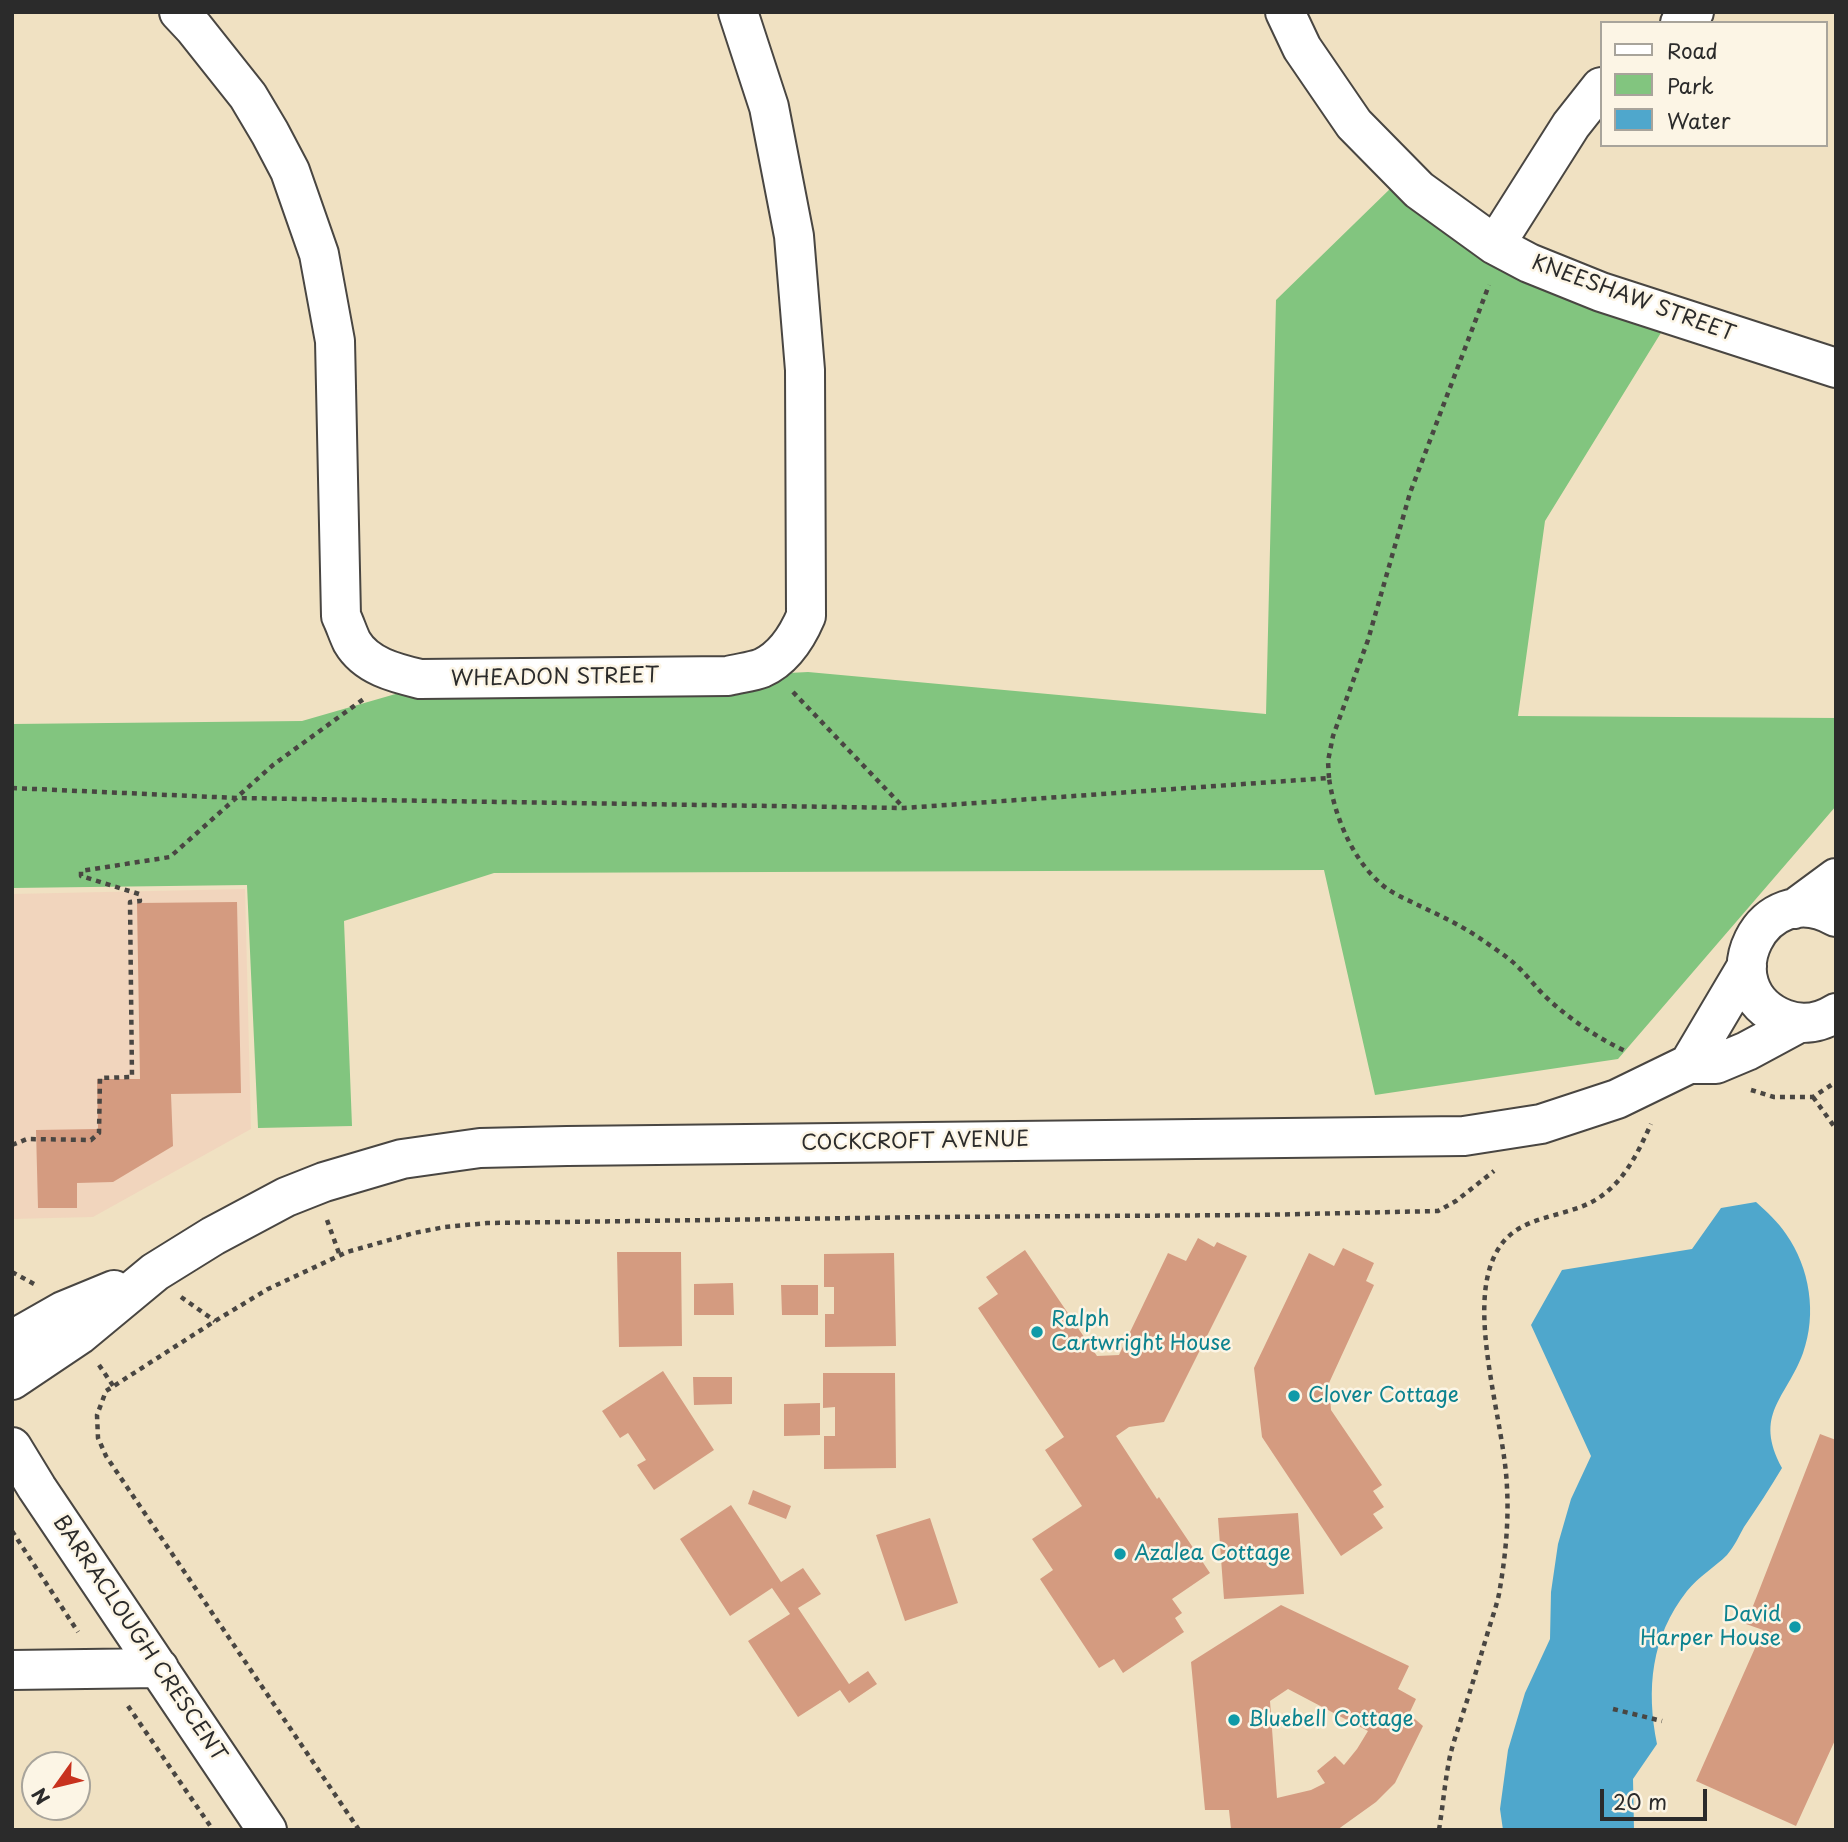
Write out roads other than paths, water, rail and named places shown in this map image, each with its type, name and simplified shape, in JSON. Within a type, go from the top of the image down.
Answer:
[{"type":"street","name":"WHEADON STREET","points":[[180,12],[248,96],[270,132],[290,171],[319,254],[335,341],[341,616],[353,643],[363,655],[388,672],[420,679],[728,676],[762,668],[782,655],[797,636],[806,616],[805,370],[794,236],[769,107],[737,12]]},
{"type":"street","name":"KNEESHAW STREET","points":[[1285,12],[1302,48],[1354,124],[1419,190],[1498,246],[1529,263],[1601,292],[1836,368]]},
{"type":"street","points":[[1498,246],[1572,125],[1600,88]]},
{"type":"street","points":[[1799,1023],[1781,1018],[1759,1001],[1750,984],[1747,966],[1750,946],[1760,929],[1775,916],[1794,909],[1836,878]]},
{"type":"street","points":[[1794,909],[1814,909],[1836,917]]},
{"type":"street","points":[[1689,1064],[1747,966]]},
{"type":"street","name":"COCKCROFT AVENUE","points":[[12,1380],[79,1335],[167,1284],[214,1236],[286,1197],[324,1182],[402,1159],[480,1147],[1464,1136],[1541,1124],[1617,1099],[1643,1104],[1689,1064],[1716,1063],[1747,1051],[1799,1023],[1815,1022],[1836,1013]]},
{"type":"street","name":"COCKCROFT AVENUE","points":[[12,1340],[63,1311],[167,1284]]},
{"type":"street","name":"BARRACLOUGH CRESCENT","points":[[12,1447],[267,1830]]},
{"type":"street","points":[[12,1670],[159,1668]]},
{"type":"water","points":[[1756,1202],[1779,1225],[1794,1247],[1806,1276],[1809,1292],[1810,1323],[1803,1353],[1771,1420],[1774,1449],[1782,1468],[1730,1552],[1687,1591],[1666,1627],[1654,1664],[1652,1684],[1657,1744],[1633,1779],[1634,1830],[1503,1830],[1500,1809],[1508,1750],[1525,1693],[1550,1639],[1551,1592],[1558,1544],[1571,1499],[1591,1456],[1531,1325],[1562,1270],[1692,1249],[1721,1208]]},
{"type":"place","name":"Ralph Cartwright House","points":[[1037,1332]]},
{"type":"place","name":"Clover Cottage","points":[[1294,1396]]},
{"type":"place","name":"Azalea Cottage","points":[[1120,1554]]},
{"type":"place","name":"David Harper House","points":[[1795,1627]]},
{"type":"place","name":"Bluebell Cottage","points":[[1234,1720]]}]
